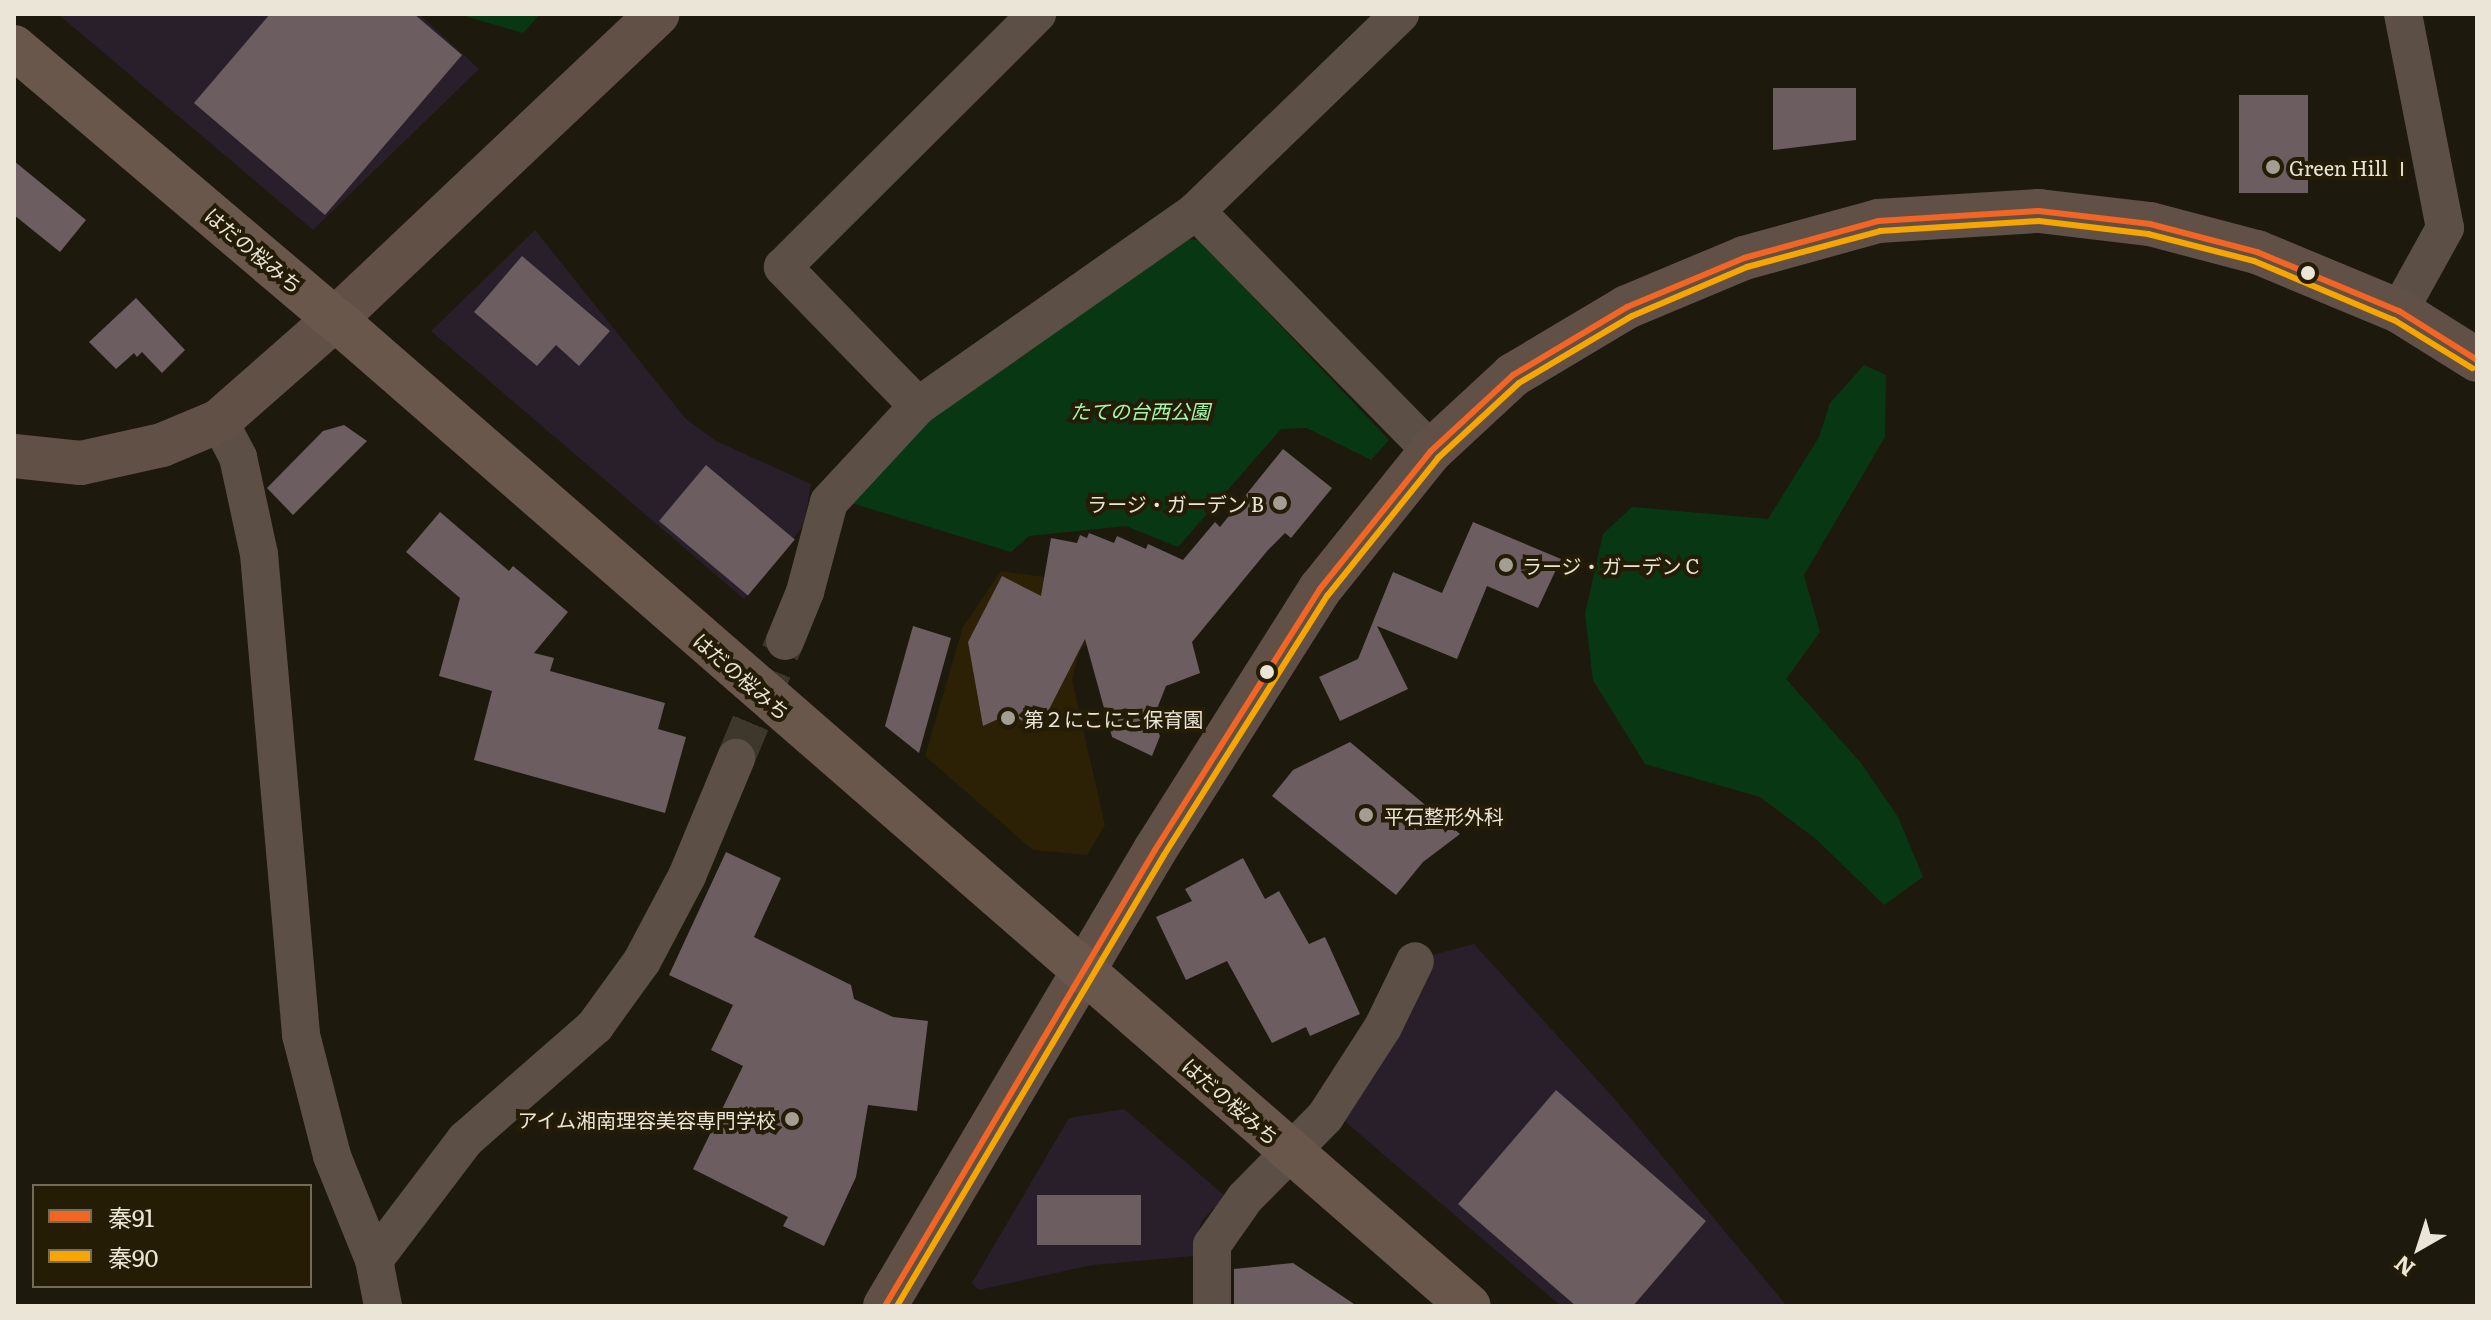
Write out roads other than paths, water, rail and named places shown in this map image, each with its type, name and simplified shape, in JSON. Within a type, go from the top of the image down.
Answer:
[{"type":"main road","name":"はだの桜みち","points":[[14,47],[335,319],[1082,973],[1469,1306]]},
{"type":"street","points":[[14,456],[81,463],[162,445],[219,421],[335,319],[658,14]]},
{"type":"street","points":[[918,406],[783,267],[1037,14]]},
{"type":"street","points":[[785,641],[805,592],[829,502],[918,406],[1196,211],[1400,14]]},
{"type":"street","points":[[2399,311],[2445,228],[2403,14]]},
{"type":"street","points":[[1196,211],[1431,451]]},
{"type":"street","points":[[885,1306],[1082,973],[1320,589],[1431,451],[1513,375],[1627,307],[1744,258],[1878,221],[2039,211],[2150,224],[2257,252],[2399,311],[2477,360]]},
{"type":"street","points":[[219,421],[243,471],[259,554],[301,1035],[332,1156],[374,1260],[383,1306]]},
{"type":"street","points":[[374,1260],[393,1242],[465,1140],[595,1026],[642,961],[687,876],[736,758]]},
{"type":"street","points":[[1212,1306],[1212,1245],[1245,1198],[1325,1117],[1383,1027],[1415,961]]},
{"type":"tunnel","points":[[736,758],[785,641]]},
{"type":"place","name":"Green Hill Ⅰ","points":[[2273,167]]},
{"type":"place","name":"ラージ・ガーデン B","points":[[1280,503]]},
{"type":"place","name":"ラージ・ガーデン C","points":[[1506,565]]},
{"type":"place","name":"第２にこにこ保育園","points":[[1008,718]]},
{"type":"place","name":"平石整形外科","points":[[1366,815]]},
{"type":"place","name":"アイム湘南理容美容専門学校","points":[[792,1119]]},
{"type":"park label","name":"たての台西公園","points":[[1140,410]]}]
